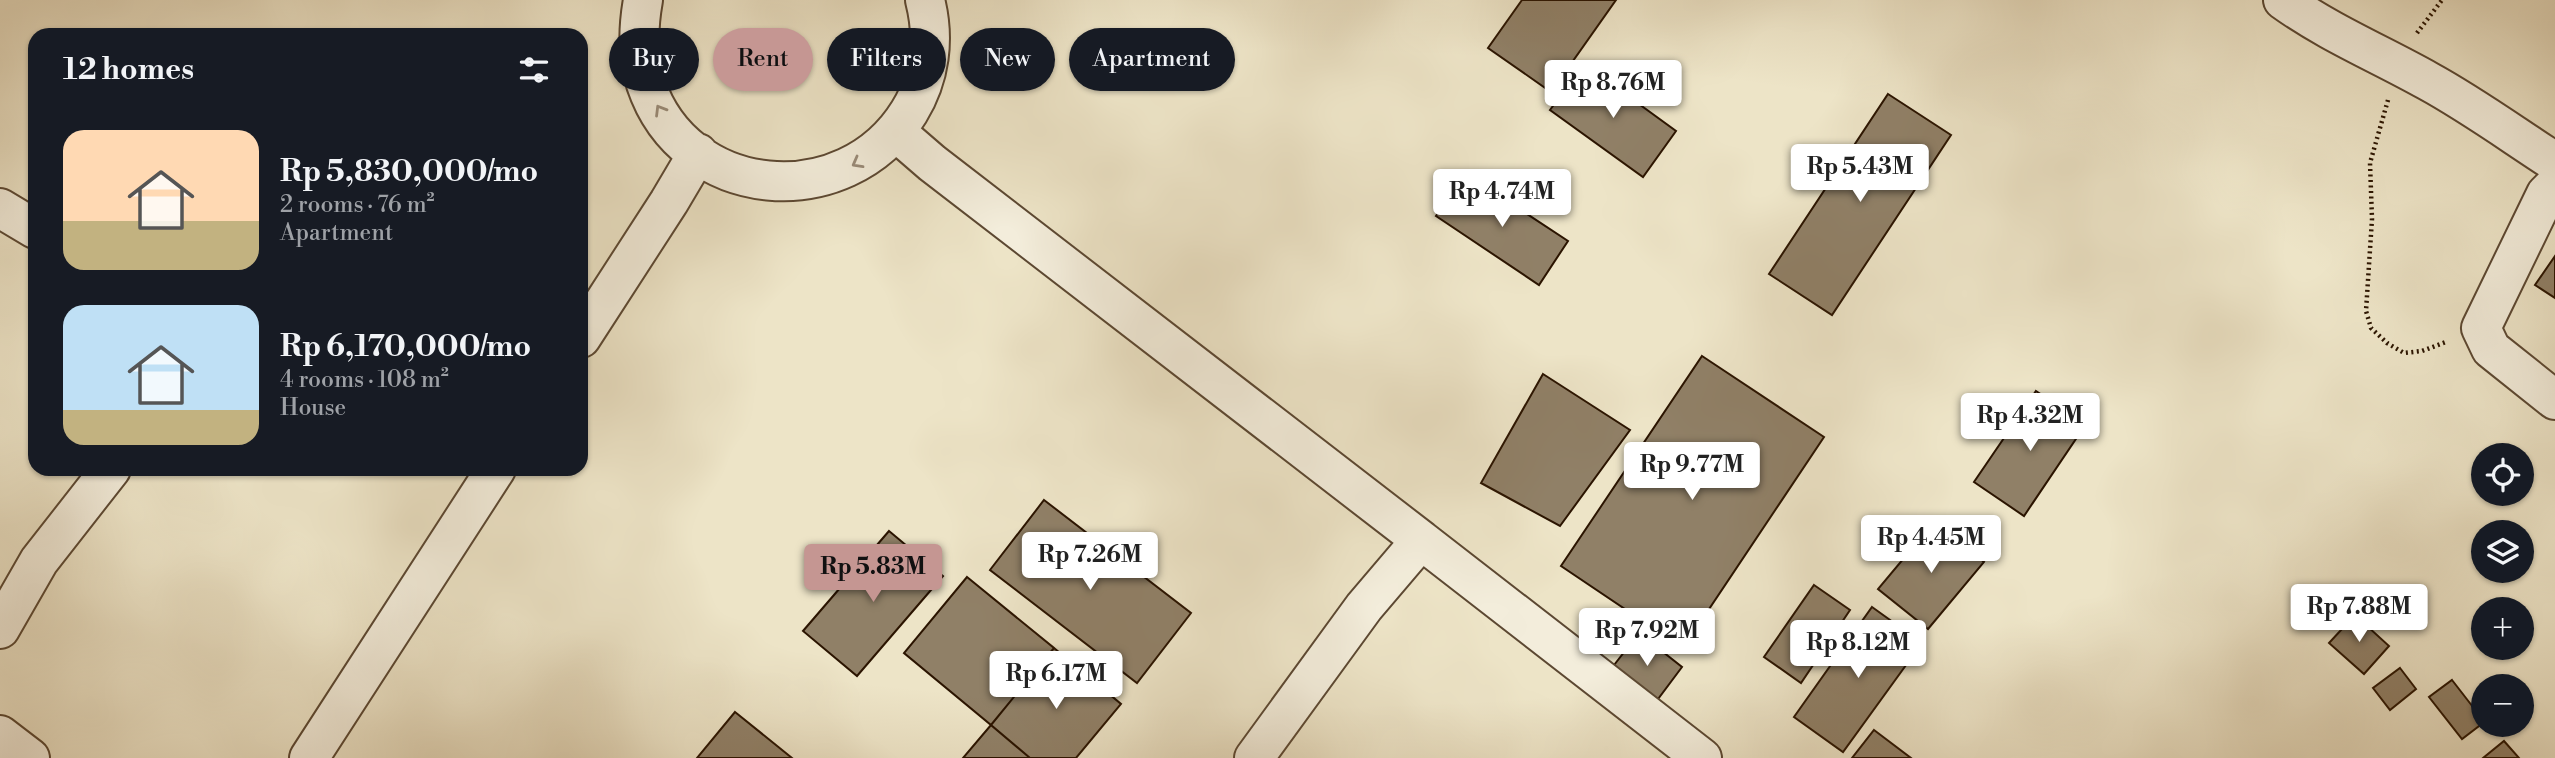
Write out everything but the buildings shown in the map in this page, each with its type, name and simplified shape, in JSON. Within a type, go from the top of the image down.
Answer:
[{"type":"street","points":[[643,0],[638,29],[640,57],[647,85],[659,110],[676,134],[698,153],[722,168],[749,178],[777,182],[806,181],[834,174],[859,163],[882,146],[895,131],[917,100],[926,74],[931,46],[925,0]]},
{"type":"street","points":[[2283,0],[2350,41],[2432,83],[2555,162]]},
{"type":"street","points":[[895,131],[932,163],[1702,758]]},
{"type":"street","points":[[588,327],[698,153]]},
{"type":"street","points":[[2555,185],[2546,194],[2481,328],[2491,349],[2555,400]]},
{"type":"street","points":[[0,208],[28,225]]},
{"type":"street","points":[[0,629],[39,562],[106,476]]},
{"type":"street","points":[[309,758],[491,476]]},
{"type":"street","points":[[1254,758],[1364,607],[1421,540]]},
{"type":"street","points":[[0,736],[30,758]]},
{"type":"path","points":[[2442,0],[2395,63],[2384,119],[2370,163],[2372,219],[2366,312],[2371,328],[2387,343],[2404,353],[2422,351],[2481,328]]}]
